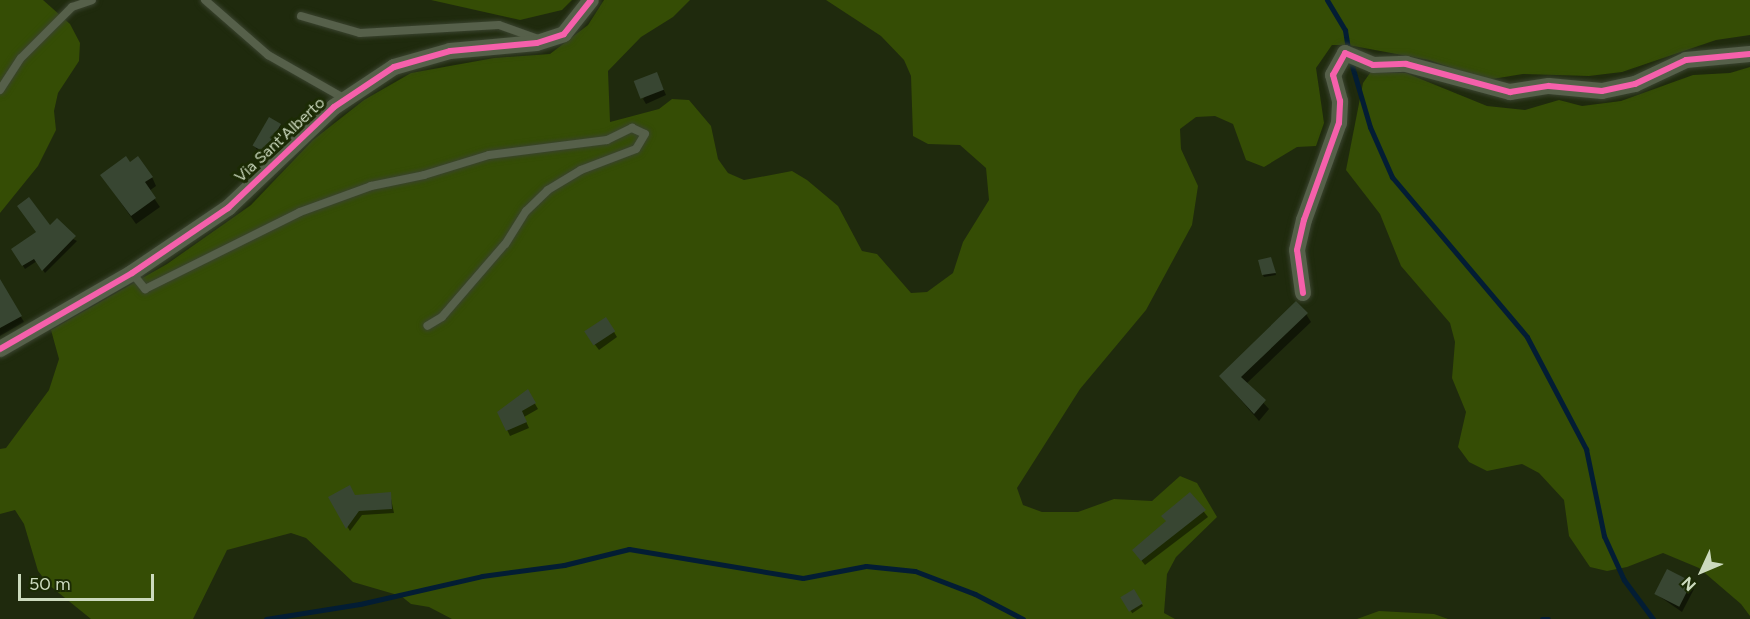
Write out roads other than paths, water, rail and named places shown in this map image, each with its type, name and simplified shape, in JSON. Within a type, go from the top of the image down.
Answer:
[{"type":"street","name":"Via Sant'Alberto","points":[[0,349],[132,273],[228,208],[346,100],[394,67],[450,51],[544,41],[564,34],[591,0]]},
{"type":"street","points":[[1303,293],[1297,250],[1304,220],[1339,123],[1340,101],[1333,75],[1345,53],[1373,65],[1406,64],[1510,92],[1549,86],[1602,91],[1635,84],[1686,60],[1750,54]]},
{"type":"lane","points":[[0,90],[21,58],[72,7],[92,0]]},
{"type":"lane","points":[[205,0],[268,54],[346,100]]},
{"type":"lane","points":[[301,16],[360,33],[499,25],[544,41]]},
{"type":"lane","points":[[132,273],[145,289],[300,212],[371,186],[424,176],[489,155],[607,140],[632,128],[645,134],[636,149],[581,170],[548,190],[526,211],[505,244],[441,317],[427,326]]},
{"type":"waterway","points":[[1327,0],[1345,30],[1348,50]]},
{"type":"waterway","points":[[1350,59],[1370,127],[1392,177],[1527,337],[1586,449],[1604,536],[1624,580],[1653,619]]},
{"type":"waterway","points":[[266,619],[360,604],[482,576],[564,565],[629,549],[803,578],[866,566],[915,571],[975,594],[1023,619]]},
{"type":"waterway","points":[[1542,619],[1548,619]]}]
